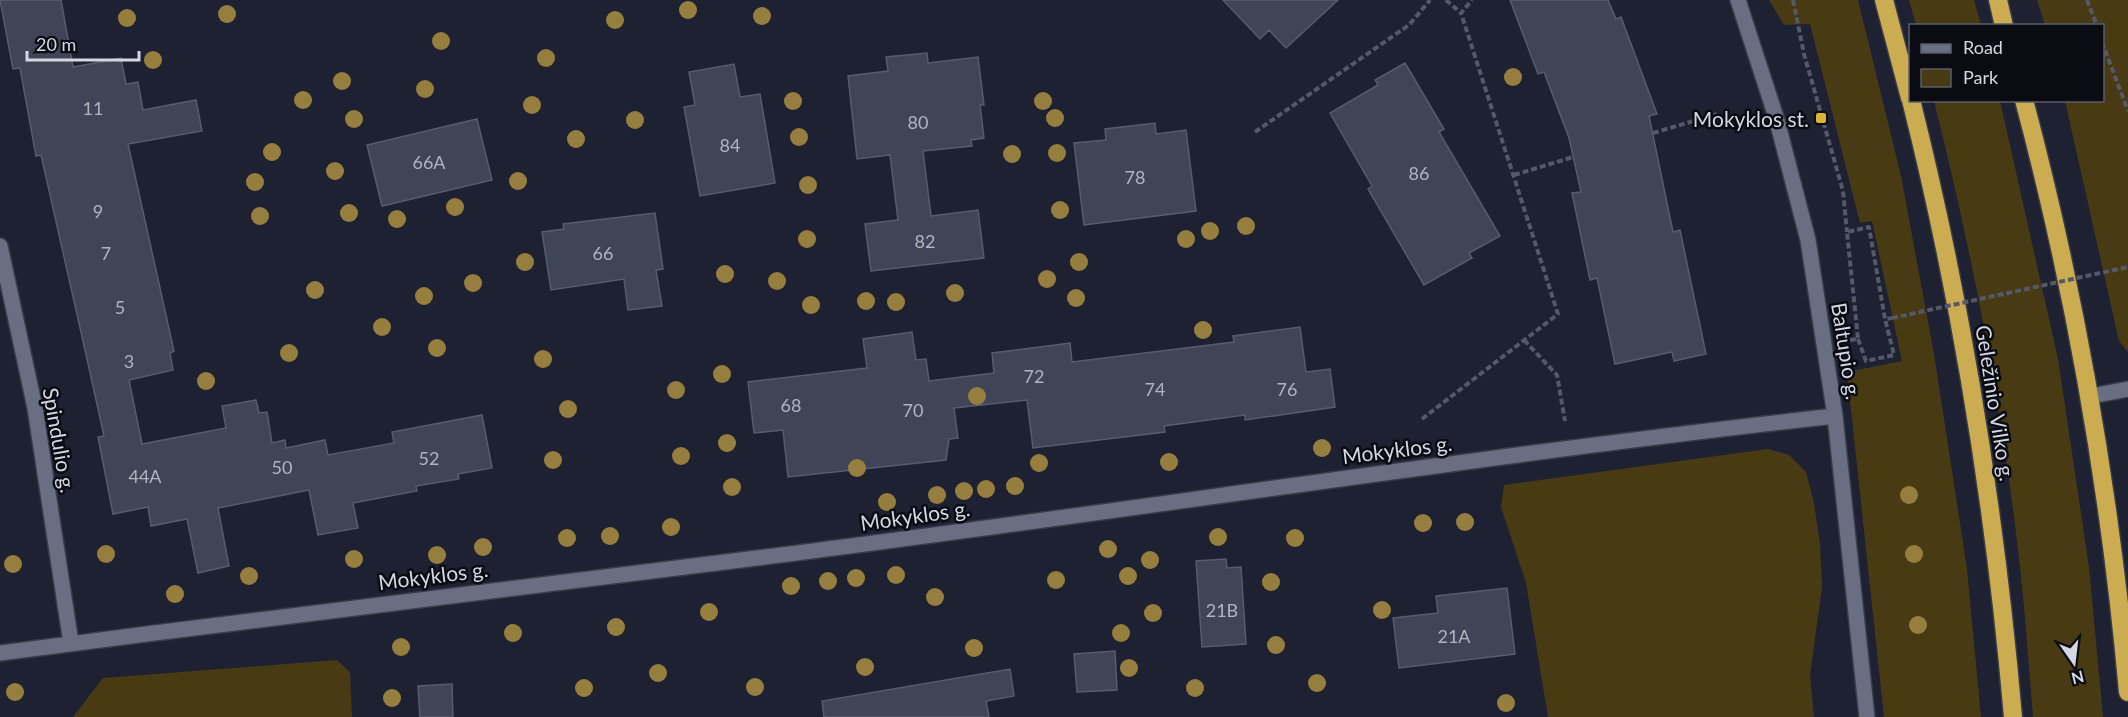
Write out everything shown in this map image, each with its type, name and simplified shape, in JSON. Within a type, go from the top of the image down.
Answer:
[{"type":"highway","name":"Geležinio Vilko g.","points":[[1884,0],[1909,92]]},
{"type":"highway","points":[[1998,0],[2004,24]]},
{"type":"highway","name":"Geležinio Vilko g.","points":[[1912,102],[1962,329],[2006,630],[2013,717]]},
{"type":"highway","points":[[2024,102],[2061,252],[2091,396],[2120,601],[2128,693]]},
{"type":"street","name":"Baltupio g.","points":[[1738,0],[1782,139],[1808,240],[1835,416],[1867,717]]},
{"type":"street","name":"Spindulio g.","points":[[0,246],[35,408],[71,644]]},
{"type":"street","points":[[2091,396],[2128,389]]},
{"type":"street","name":"Mokyklos g.","points":[[0,653],[363,605],[757,558],[1570,448],[1835,416]]},
{"type":"path","points":[[1255,132],[1409,25],[1430,0]]},
{"type":"path","points":[[1422,419],[1558,314],[1461,13],[1446,0]]},
{"type":"path","points":[[1461,13],[1472,0]]},
{"type":"path","points":[[1793,0],[1804,54],[1843,191],[1847,232],[1858,339],[1866,361],[1893,355],[1869,227],[1847,232]]},
{"type":"path","points":[[2087,0],[2096,24]]},
{"type":"path","points":[[2104,45],[2128,111]]},
{"type":"path","points":[[1653,133],[1717,114]]},
{"type":"path","points":[[1514,175],[1573,157]]},
{"type":"path","points":[[1885,319],[2128,267]]},
{"type":"path","points":[[1825,343],[1858,339]]},
{"type":"path","points":[[1524,340],[1557,375],[1570,448]]},
{"type":"green space","points":[[1769,0],[1858,0],[1901,176],[1934,354],[1967,569],[1981,717],[1884,717],[1847,372],[1902,361],[1872,221],[1860,223],[1810,24],[1784,25]]},
{"type":"green space","points":[[1909,0],[1974,0],[1981,24],[1916,24]]},
{"type":"green space","points":[[2037,0],[2128,0],[2128,352],[2119,341],[2065,102],[2104,102],[2104,24],[2045,24]]},
{"type":"green space","points":[[1934,102],[2000,102],[2058,359],[2089,567],[2103,717],[2033,717],[2021,576],[2006,456],[1986,337],[1962,219]]},
{"type":"green space","points":[[1768,449],[1789,455],[1806,472],[1814,503],[1820,544],[1822,587],[1810,675],[1814,717],[1548,717],[1526,583],[1501,507],[1504,485]]},
{"type":"green space","points":[[337,660],[350,672],[352,717],[73,717],[103,678]]},
{"type":"building","points":[[0,0],[61,0],[73,67],[121,58],[126,84],[138,82],[143,110],[196,100],[202,131],[128,144],[174,351],[170,353],[173,370],[129,380],[142,444],[226,428],[222,406],[256,400],[259,413],[267,412],[272,443],[285,440],[286,448],[325,440],[328,455],[394,443],[392,432],[482,415],[492,468],[458,474],[459,479],[416,486],[417,491],[353,503],[358,528],[318,535],[309,490],[218,508],[229,566],[198,573],[187,519],[151,526],[148,507],[113,514],[98,437],[104,436],[41,155],[36,156],[20,68],[13,69]]},
{"type":"building","points":[[1223,0],[1338,0],[1286,48],[1269,30],[1260,39]]},
{"type":"building","points":[[1510,0],[1608,0],[1616,19],[1621,17],[1657,114],[1649,116],[1673,232],[1680,230],[1706,354],[1674,361],[1672,352],[1615,364],[1597,278],[1590,280],[1572,193],[1581,192],[1569,138],[1544,72],[1538,74]]},
{"type":"building","points":[[927,53],[928,63],[978,57],[984,105],[980,105],[984,138],[971,140],[972,146],[923,151],[931,216],[978,210],[984,258],[871,271],[865,224],[898,220],[890,155],[857,159],[848,76],[888,71],[886,57]]},
{"type":"building","points":[[1405,63],[1444,129],[1439,132],[1500,236],[1469,253],[1472,258],[1424,285],[1368,189],[1372,186],[1330,113],[1378,85],[1375,80]]},
{"type":"building","points":[[734,64],[740,97],[760,94],[775,183],[700,196],[684,107],[695,105],[689,72]]},
{"type":"building","points":[[477,119],[492,180],[382,206],[367,145]]},
{"type":"building","points":[[1155,123],[1156,134],[1186,130],[1196,211],[1084,225],[1074,143],[1106,140],[1105,129]]},
{"type":"building","points":[[655,213],[663,269],[656,270],[662,306],[628,310],[624,279],[551,290],[542,232],[564,229],[563,224]]},
{"type":"building","points":[[1300,327],[1306,372],[1330,369],[1335,407],[1245,420],[1245,415],[1164,426],[1165,432],[1033,448],[1027,400],[954,408],[958,438],[949,439],[946,460],[788,477],[783,430],[754,433],[748,382],[867,368],[863,339],[912,332],[916,360],[926,359],[929,381],[994,373],[992,353],[1070,343],[1072,362],[1234,342],[1233,336]]},
{"type":"building","points":[[1226,559],[1227,568],[1241,567],[1246,644],[1202,647],[1196,561]]},
{"type":"building","points":[[1507,588],[1515,654],[1399,668],[1393,618],[1438,613],[1436,596]]},
{"type":"building","points":[[1115,651],[1117,690],[1077,692],[1074,654]]},
{"type":"building","points":[[1010,669],[1014,696],[986,701],[989,717],[824,717],[822,701]]},
{"type":"building","points":[[452,684],[453,717],[420,717],[418,686]]},
{"type":"place","name":"Mokyklos st.","points":[[1821,118]]}]
